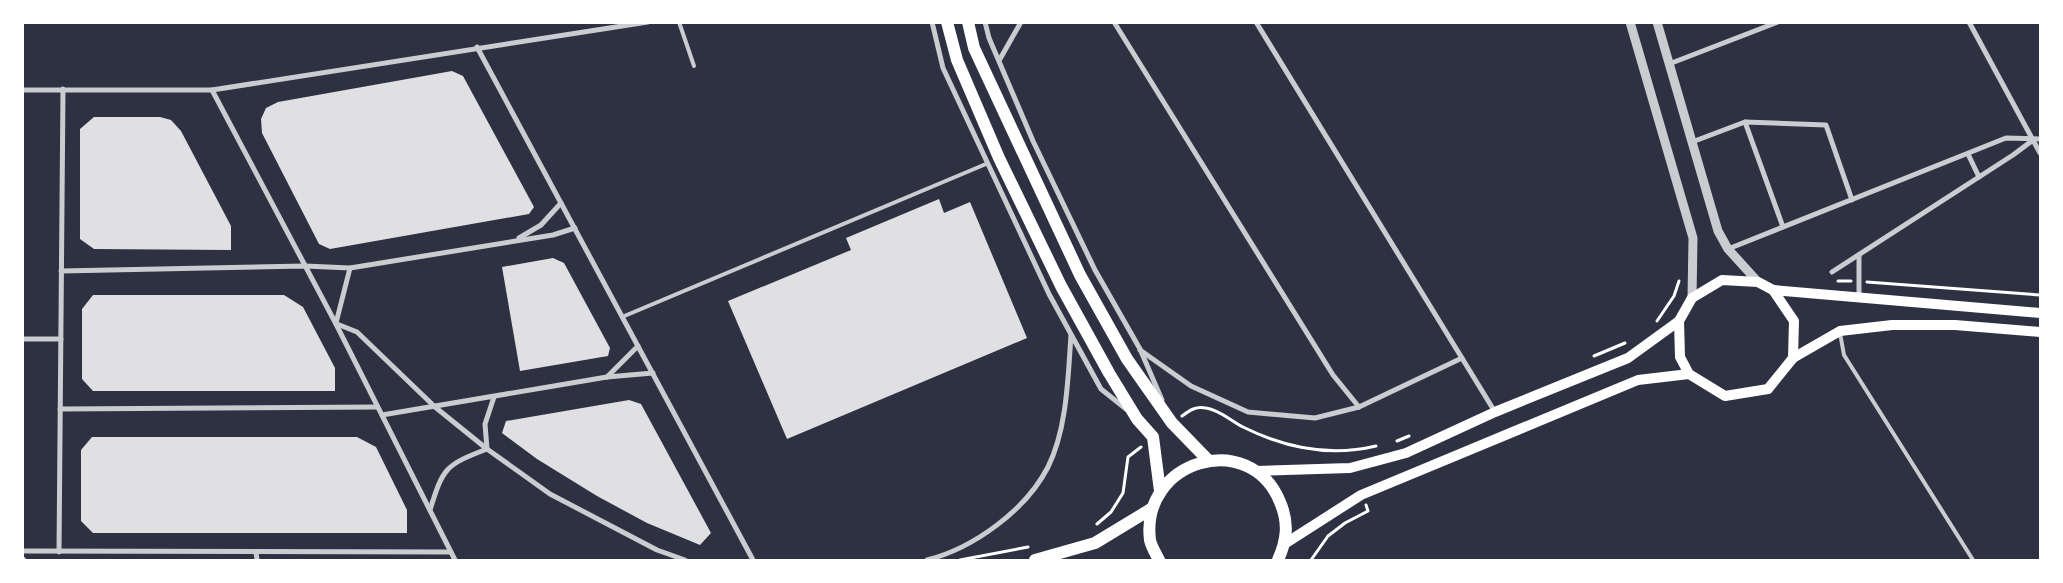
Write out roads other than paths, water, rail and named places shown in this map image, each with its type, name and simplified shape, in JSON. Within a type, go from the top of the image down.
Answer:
[{"type":"main road","points":[[947,22],[957,60],[999,158],[1060,286],[1137,419],[1153,438],[1160,491]]},
{"type":"main road","points":[[968,22],[974,48],[1080,275],[1127,359],[1172,423],[1208,460]]},
{"type":"main road","points":[[1159,560],[1150,541],[1151,509],[1160,491],[1179,471],[1208,460],[1230,461],[1256,471],[1350,468],[1406,453],[1495,412],[1628,358],[1679,321],[1692,298],[1722,280],[1758,282],[1773,290],[2040,313]]},
{"type":"main road","points":[[1773,290],[1794,321],[1793,358]]},
{"type":"main road","points":[[1679,321],[1680,357],[1689,374],[1725,396],[1768,389],[1793,358],[1840,331],[1892,325],[1955,325],[2040,332]]},
{"type":"main road","points":[[1286,543],[1361,495],[1638,380],[1689,374]]},
{"type":"main road","points":[[1256,471],[1276,491],[1286,516],[1286,543],[1278,560]]},
{"type":"main road","points":[[1035,560],[1095,543],[1151,509]]},
{"type":"street","points":[[22,90],[212,90],[477,47],[648,22]]},
{"type":"street","points":[[932,22],[943,68],[986,164],[1049,294],[1101,389],[1137,419]]},
{"type":"street","points":[[986,22],[989,38],[1000,59],[1034,140],[1095,270],[1140,349],[1172,423]]},
{"type":"street","points":[[1000,59],[1021,22]]},
{"type":"street","points":[[1114,22],[1333,375],[1359,407]]},
{"type":"street","points":[[1256,22],[1495,412]]},
{"type":"street","points":[[1630,22],[1693,238],[1692,298]]},
{"type":"street","points":[[1657,22],[1718,231],[1728,249],[1758,282]]},
{"type":"street","points":[[1669,64],[1778,22]]},
{"type":"street","points":[[1969,22],[2040,153]]},
{"type":"street","points":[[477,47],[754,560]]},
{"type":"street","points":[[59,552],[63,89]]},
{"type":"street","points":[[212,90],[336,324],[455,560]]},
{"type":"street","points":[[1692,142],[1745,122],[1826,125],[1852,200]]},
{"type":"street","points":[[1745,122],[1783,227]]},
{"type":"street","points":[[1728,249],[2006,138],[2040,139]]},
{"type":"street","points":[[1832,272],[2033,140]]},
{"type":"street","points":[[1968,154],[1979,177]]},
{"type":"street","points":[[516,239],[541,225],[561,203]]},
{"type":"street","points":[[61,271],[305,266],[350,268],[516,239],[553,235],[574,228]]},
{"type":"street","points":[[1859,254],[1859,298]]},
{"type":"street","points":[[336,324],[350,268]]},
{"type":"street","points":[[336,324],[357,332],[434,406],[487,449],[550,494],[657,550],[685,560]]},
{"type":"street","points":[[927,560],[985,535],[1022,504],[1048,466],[1063,420],[1071,335]]},
{"type":"street","points":[[22,339],[61,339]]},
{"type":"street","points":[[607,377],[638,346]]},
{"type":"street","points":[[1140,349],[1191,386],[1248,412],[1315,418],[1359,407],[1462,358]]},
{"type":"street","points":[[382,414],[607,377],[653,373]]},
{"type":"street","points":[[487,449],[485,424],[494,397]]},
{"type":"street","points":[[60,409],[377,406]]},
{"type":"street","points":[[430,510],[440,476],[453,465],[487,449]]},
{"type":"street","points":[[22,552],[451,552]]},
{"type":"street","points":[[256,552],[257,560]]},
{"type":"lane","points":[[678,22],[694,66]]},
{"type":"lane","points":[[622,317],[986,164]]},
{"type":"lane","points":[[1840,331],[1844,355],[1973,560]]}]
